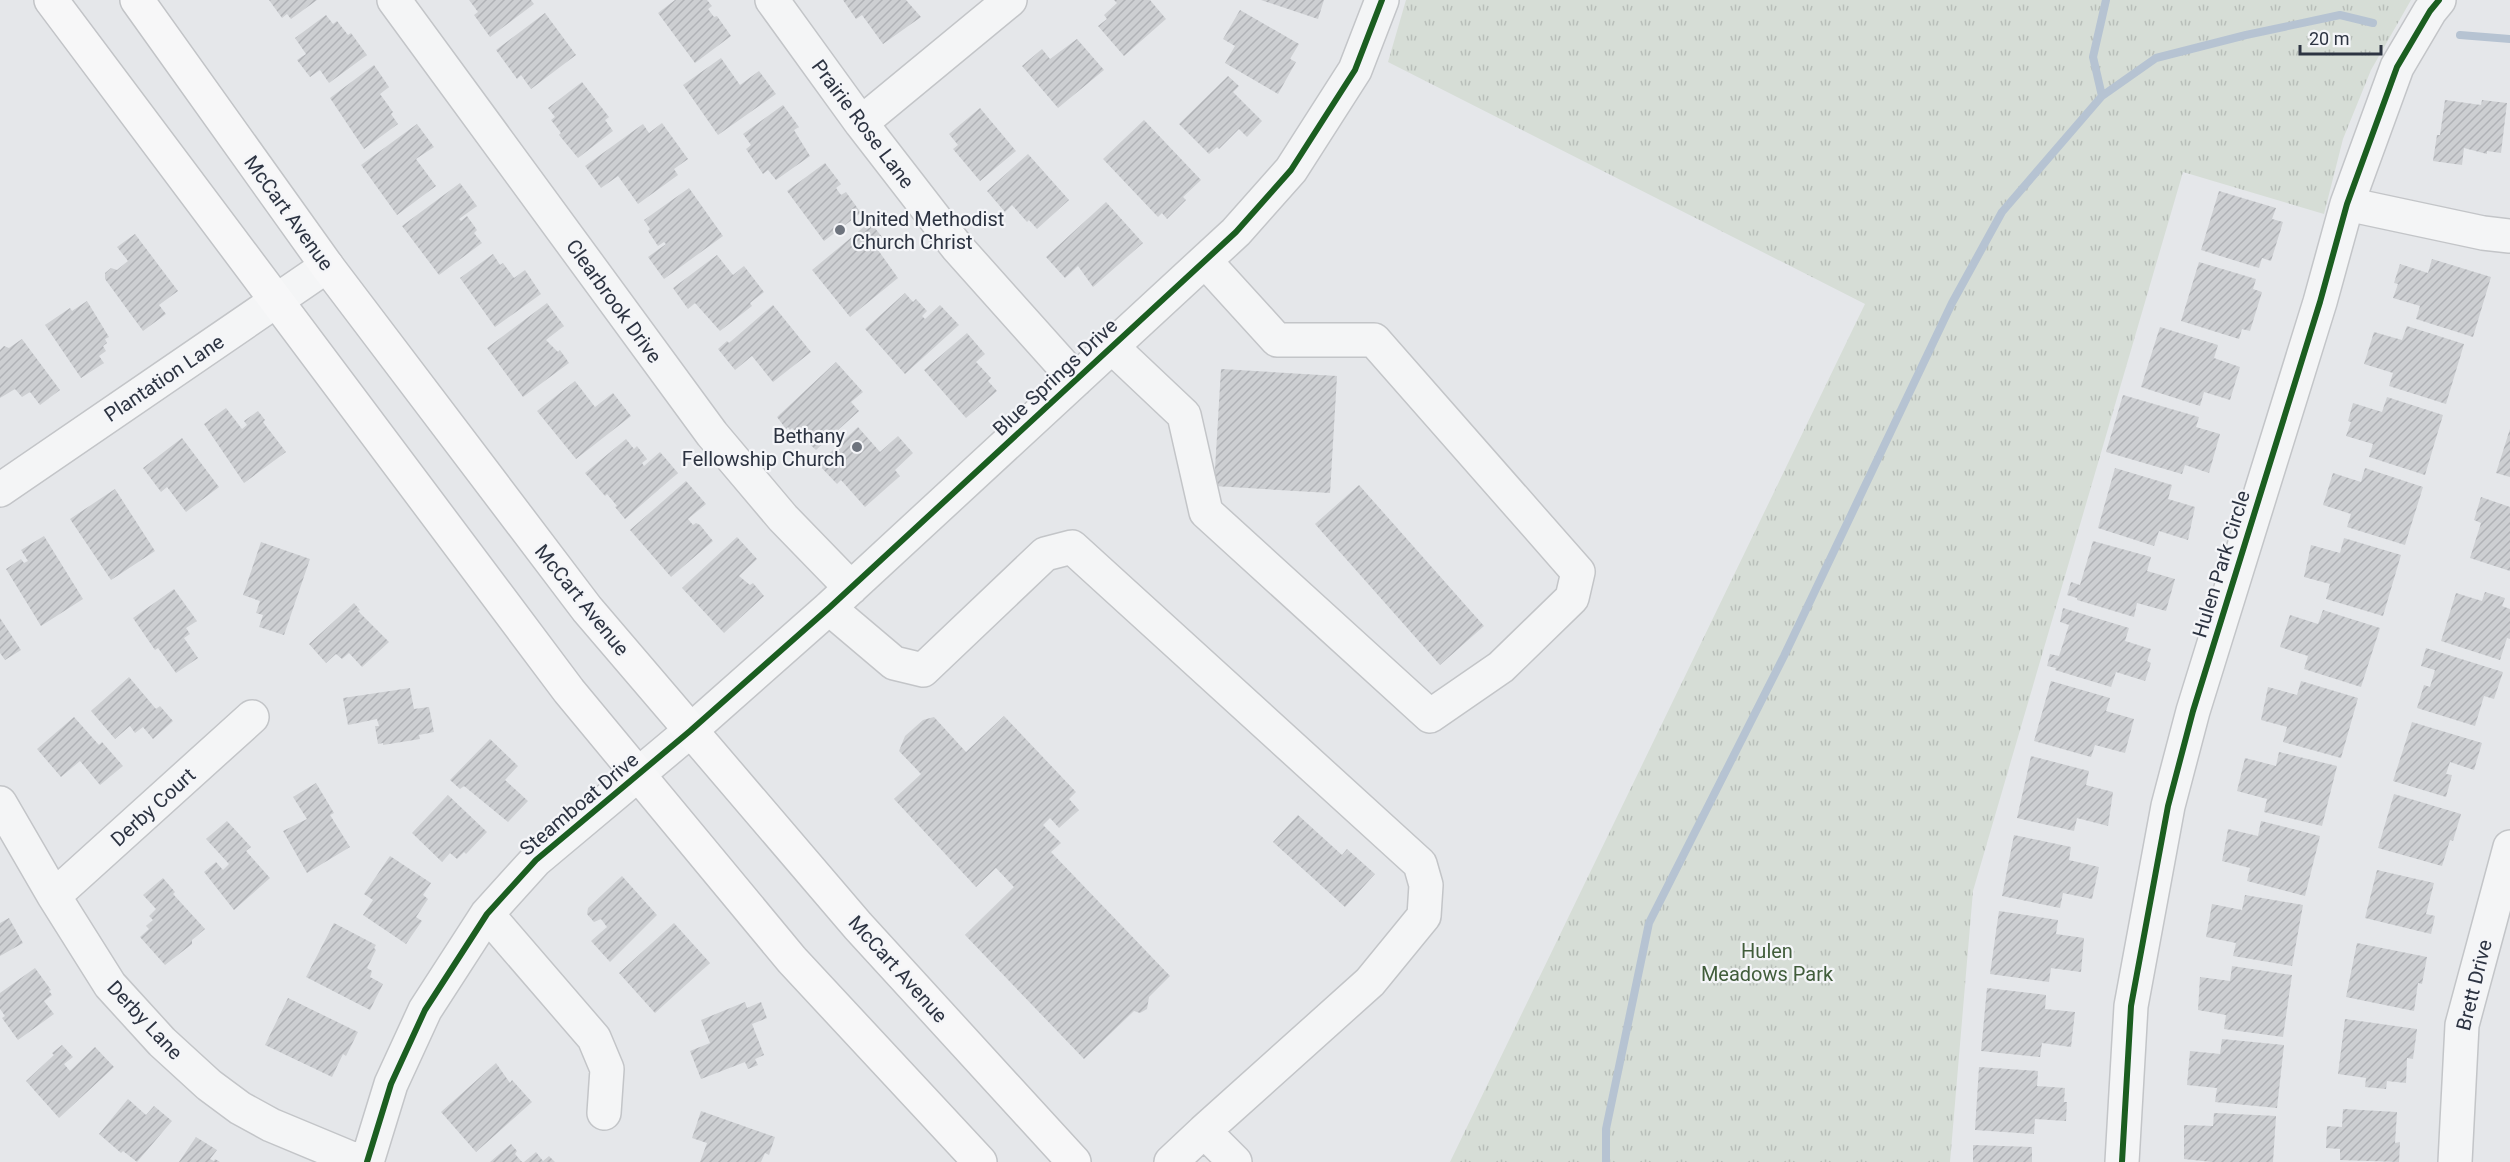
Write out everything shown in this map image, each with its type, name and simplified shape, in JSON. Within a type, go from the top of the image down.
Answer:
[{"type":"main road","points":[[51,0],[569,691],[792,960],[980,1162]]},
{"type":"main road","name":"McCart Avenue","points":[[137,0],[327,266],[587,609],[858,926],[1074,1162]]},
{"type":"street","name":"Clearbrook Drive","points":[[394,0],[712,434],[783,518],[840,598],[894,663],[923,670],[1045,554],[1071,547],[1420,864],[1426,885],[1424,916],[1370,982],[1204,1131]]},
{"type":"street","name":"Prairie Rose Lane","points":[[772,0],[861,123],[957,247],[1076,380]]},
{"type":"street","points":[[861,123],[1010,0]]},
{"type":"street","name":"Blue Springs Drive","points":[[690,731],[840,598],[1236,232],[1291,170],[1355,70],[1382,0]]},
{"type":"street","name":"Hulen Park Circle","points":[[2122,1162],[2131,1006],[2168,806],[2193,711],[2320,302],[2347,204],[2397,67],[2439,0]]},
{"type":"street","points":[[2347,204],[2483,233],[2510,236]]},
{"type":"street","points":[[1112,346],[1184,415],[1206,512],[1430,716],[1501,667],[1572,598],[1578,572],[1374,340],[1277,340],[1205,261]]},
{"type":"street","name":"Plantation Lane","points":[[0,490],[327,266]]},
{"type":"street","name":"Derby Court","points":[[54,897],[252,717]]},
{"type":"street","name":"Steamboat Drive","points":[[367,1162],[391,1084],[425,1010],[487,914],[536,860],[690,731]]},
{"type":"street","name":"Derby Lane","points":[[0,803],[54,897],[110,985],[162,1042],[209,1085],[240,1108],[271,1125],[360,1162]]},
{"type":"street","name":"Brett Drive","points":[[2455,1162],[2462,1025],[2510,847]]},
{"type":"street","points":[[487,914],[594,1038],[607,1069],[604,1113]]},
{"type":"street","points":[[1171,1162],[1204,1131],[1234,1162]]},
{"type":"green space","name":"Hulen Meadows Park","points":[[1406,0],[2411,0],[2371,70],[2343,139],[2324,214],[2183,172],[1973,891],[1950,1162],[1450,1162],[1865,304],[1388,62]]},
{"type":"building","points":[[269,0],[317,0],[291,19],[287,14],[282,18]]},
{"type":"building","points":[[469,0],[531,0],[534,4],[490,37],[474,15],[478,12]]},
{"type":"building","points":[[675,0],[707,0],[712,6],[708,9],[714,17],[717,16],[731,36],[695,63],[658,13]]},
{"type":"building","points":[[843,0],[906,0],[921,17],[883,44],[862,15],[856,19]]},
{"type":"building","points":[[1114,0],[1150,0],[1166,19],[1124,56],[1098,26],[1107,19],[1104,15],[1117,3]]},
{"type":"building","points":[[1261,0],[1324,0],[1318,19]]},
{"type":"building","points":[[1240,10],[1299,44],[1290,59],[1296,62],[1278,94],[1225,63],[1235,46],[1223,39]]},
{"type":"building","points":[[545,13],[576,55],[531,89],[521,75],[517,79],[496,50]]},
{"type":"building","points":[[326,15],[333,24],[337,21],[348,35],[351,33],[367,55],[329,83],[320,70],[310,77],[297,60],[306,54],[295,38]]},
{"type":"building","points":[[1077,39],[1104,70],[1058,108],[1022,66],[1042,49],[1050,59]]},
{"type":"building","points":[[721,58],[740,85],[759,71],[776,94],[718,135],[683,85]]},
{"type":"building","points":[[374,65],[389,87],[380,94],[393,112],[391,114],[398,124],[364,149],[330,98]]},
{"type":"building","points":[[1228,76],[1239,86],[1233,92],[1262,121],[1247,137],[1239,129],[1219,149],[1217,147],[1209,154],[1179,124]]},
{"type":"building","points":[[582,82],[609,117],[605,120],[613,131],[578,158],[559,135],[561,133],[551,120],[555,117],[548,108]]},
{"type":"building","points":[[2445,100],[2481,105],[2482,100],[2507,103],[2501,153],[2487,151],[2487,154],[2464,148],[2462,165],[2433,161],[2437,135],[2440,135]]},
{"type":"building","points":[[783,105],[799,127],[794,130],[810,156],[776,180],[768,170],[763,174],[746,149],[751,145],[743,134]]},
{"type":"building","points":[[980,108],[1016,151],[980,181],[953,149],[958,145],[949,134]]},
{"type":"building","points":[[1144,120],[1201,180],[1183,197],[1186,200],[1167,219],[1162,213],[1158,217],[1103,159]]},
{"type":"building","points":[[662,123],[688,159],[674,169],[678,175],[638,204],[618,176],[601,188],[585,166],[643,124],[649,133]]},
{"type":"building","points":[[417,124],[434,147],[416,159],[436,186],[397,215],[361,165]]},
{"type":"building","points":[[1028,154],[1069,200],[1037,229],[1029,220],[1027,222],[1012,205],[1005,212],[987,191]]},
{"type":"building","points":[[825,163],[841,184],[836,188],[841,195],[846,192],[861,213],[824,241],[787,191]]},
{"type":"building","points":[[460,183],[477,206],[459,219],[461,221],[467,216],[477,230],[474,233],[482,243],[439,275],[402,226]]},
{"type":"building","points":[[689,188],[723,236],[664,279],[648,257],[666,244],[664,242],[658,246],[644,220]]},
{"type":"building","points":[[2219,191],[2276,208],[2272,219],[2283,222],[2271,261],[2262,258],[2259,268],[2201,250]]},
{"type":"building","points":[[1106,202],[1143,243],[1093,287],[1078,266],[1065,278],[1046,257]]},
{"type":"building","points":[[870,222],[887,243],[878,250],[898,278],[850,317],[812,270]]},
{"type":"building","points":[[135,234],[178,291],[159,305],[166,314],[143,331],[105,279],[105,273],[111,268],[117,270],[128,261],[117,247]]},
{"type":"building","points":[[493,254],[500,265],[503,263],[514,278],[525,270],[541,294],[495,327],[460,278]]},
{"type":"building","points":[[717,255],[733,275],[744,266],[764,292],[750,303],[752,306],[720,331],[695,303],[688,309],[673,288]]},
{"type":"building","points":[[2432,259],[2491,277],[2473,337],[2416,319],[2420,306],[2393,298],[2398,284],[2394,283],[2400,264],[2428,273]]},
{"type":"building","points":[[2199,262],[2256,279],[2253,289],[2262,292],[2250,331],[2242,329],[2239,339],[2181,321]]},
{"type":"building","points":[[905,293],[913,302],[916,299],[927,311],[922,316],[925,319],[940,305],[959,325],[905,374],[865,329]]},
{"type":"building","points":[[87,301],[109,337],[105,339],[107,343],[103,346],[106,351],[99,356],[104,363],[81,378],[45,325],[70,308],[72,311]]},
{"type":"building","points":[[547,303],[564,326],[546,340],[558,352],[560,350],[569,363],[523,397],[487,348]]},
{"type":"building","points":[[773,305],[811,352],[773,382],[752,356],[735,370],[718,349],[727,341],[729,343]]},
{"type":"building","points":[[2407,326],[2464,344],[2446,404],[2389,386],[2393,373],[2364,364],[2374,332],[2402,340]]},
{"type":"building","points":[[2160,327],[2218,345],[2214,358],[2240,367],[2230,400],[2204,392],[2200,406],[2141,387]]},
{"type":"building","points":[[967,333],[985,354],[976,362],[991,378],[988,381],[997,391],[966,418],[924,370]]},
{"type":"building","points":[[22,339],[60,390],[40,405],[30,392],[22,397],[15,389],[0,398],[0,350],[4,346],[9,348]]},
{"type":"building","points":[[836,362],[863,392],[851,402],[859,411],[816,450],[792,428],[786,429],[777,417]]},
{"type":"building","points":[[1221,369],[1337,376],[1330,493],[1214,486]]},
{"type":"building","points":[[575,381],[595,407],[613,393],[631,416],[576,459],[537,411]]},
{"type":"building","points":[[2123,395],[2199,417],[2196,427],[2220,434],[2209,473],[2185,465],[2182,474],[2106,452]]},
{"type":"building","points":[[2387,397],[2443,415],[2425,475],[2369,457],[2373,444],[2346,436],[2351,422],[2348,421],[2353,403],[2382,412]]},
{"type":"building","points":[[226,408],[242,429],[247,425],[244,421],[258,411],[265,420],[263,422],[286,452],[244,483],[204,424]]},
{"type":"building","points":[[858,427],[880,452],[898,436],[913,453],[895,470],[900,476],[865,507],[841,480],[837,484],[818,464]]},
{"type":"building","points":[[2510,429],[2510,477],[2496,473]]},
{"type":"building","points":[[182,438],[219,487],[186,512],[167,487],[161,492],[143,468]]},
{"type":"building","points":[[626,439],[634,449],[637,446],[647,459],[642,463],[644,466],[660,452],[678,473],[625,519],[607,494],[605,496],[585,473]]},
{"type":"building","points":[[2115,468],[2172,485],[2168,499],[2195,507],[2188,540],[2159,531],[2154,546],[2098,528]]},
{"type":"building","points":[[2365,468],[2423,487],[2405,545],[2347,527],[2351,514],[2323,505],[2333,473],[2361,482]]},
{"type":"building","points":[[686,481],[706,504],[688,519],[693,525],[696,523],[700,525],[713,541],[671,577],[630,530]]},
{"type":"building","points":[[1359,485],[1484,626],[1440,665],[1315,524]]},
{"type":"building","points":[[115,489],[155,551],[111,580],[70,519]]},
{"type":"building","points":[[2481,497],[2510,507],[2510,571],[2470,558],[2481,523],[2474,520]]},
{"type":"building","points":[[44,536],[83,599],[41,626],[6,569],[21,559],[24,563],[28,561],[21,550]]},
{"type":"building","points":[[737,537],[757,559],[739,576],[750,585],[753,583],[764,596],[724,633],[682,588]]},
{"type":"building","points":[[2344,538],[2401,555],[2383,616],[2326,599],[2330,584],[2304,577],[2311,545],[2340,553]]},
{"type":"building","points":[[2093,541],[2151,557],[2147,571],[2175,579],[2166,611],[2137,603],[2134,617],[2067,595],[2071,582],[2080,585]]},
{"type":"building","points":[[261,542],[310,559],[284,635],[259,627],[263,615],[256,613],[260,601],[243,595]]},
{"type":"building","points":[[174,589],[197,621],[186,628],[190,634],[184,638],[198,658],[176,673],[158,648],[155,650],[133,618]]},
{"type":"building","points":[[2485,592],[2505,598],[2502,606],[2510,609],[2510,639],[2507,638],[2500,660],[2441,641],[2456,593],[2482,601]]},
{"type":"building","points":[[354,603],[360,610],[358,611],[389,642],[362,667],[349,653],[342,659],[336,654],[326,663],[309,644]]},
{"type":"building","points":[[2063,608],[2129,628],[2125,641],[2151,649],[2147,661],[2151,663],[2145,681],[2116,672],[2111,687],[2047,666],[2050,654],[2059,656],[2069,625],[2060,622]]},
{"type":"building","points":[[2323,610],[2380,628],[2361,687],[2304,669],[2308,656],[2280,647],[2290,615],[2318,624]]},
{"type":"building","points":[[0,618],[21,650],[5,660],[0,653]]},
{"type":"building","points":[[2426,648],[2503,672],[2494,699],[2484,696],[2475,726],[2417,708],[2424,685],[2430,687],[2435,670],[2421,666]]},
{"type":"building","points":[[129,677],[156,709],[160,706],[173,721],[153,739],[143,727],[135,733],[130,726],[115,739],[91,711]]},
{"type":"building","points":[[2051,681],[2110,698],[2106,711],[2134,719],[2125,753],[2095,745],[2091,757],[2034,741]]},
{"type":"building","points":[[2301,681],[2358,698],[2341,758],[2283,742],[2287,727],[2261,720],[2268,687],[2297,695]]},
{"type":"building","points":[[410,688],[414,709],[429,707],[434,732],[419,735],[420,739],[383,745],[383,743],[378,744],[375,726],[379,726],[377,719],[348,725],[343,698]]},
{"type":"building","points":[[1004,716],[1076,792],[1069,799],[1079,810],[1059,828],[1050,818],[1043,825],[1061,843],[1051,852],[1170,976],[1149,997],[1147,1009],[1140,1013],[1134,1011],[1084,1059],[965,935],[1014,887],[996,868],[976,887],[894,799],[921,774],[899,751],[905,736],[923,720],[934,717],[966,752]]},
{"type":"building","points":[[74,717],[99,745],[102,742],[123,766],[100,785],[80,761],[61,777],[37,749]]},
{"type":"building","points":[[2412,722],[2482,743],[2474,770],[2450,762],[2446,774],[2452,775],[2446,797],[2393,781]]},
{"type":"building","points":[[490,739],[518,766],[505,780],[528,801],[508,822],[464,786],[460,789],[450,780]]},
{"type":"building","points":[[2279,752],[2337,766],[2322,826],[2264,812],[2267,799],[2237,791],[2245,758],[2276,766]]},
{"type":"building","points":[[2031,756],[2089,771],[2086,785],[2113,792],[2108,826],[2077,818],[2074,831],[2017,818]]},
{"type":"building","points":[[316,783],[334,813],[330,815],[350,847],[307,873],[283,831],[307,819],[293,797]]},
{"type":"building","points":[[2394,794],[2461,814],[2442,866],[2378,848]]},
{"type":"building","points":[[448,795],[487,832],[466,854],[464,852],[457,859],[450,853],[442,862],[412,833]]},
{"type":"building","points":[[1298,815],[1342,855],[1347,849],[1375,874],[1345,907],[1273,842]]},
{"type":"building","points":[[227,821],[251,847],[246,851],[270,878],[234,910],[204,872],[216,862],[223,870],[229,864],[206,839]]},
{"type":"building","points":[[2261,821],[2320,836],[2305,896],[2247,881],[2250,868],[2222,861],[2228,829],[2258,836]]},
{"type":"building","points":[[2014,835],[2071,847],[2069,860],[2099,867],[2092,899],[2063,893],[2060,908],[2002,896]]},
{"type":"building","points":[[390,856],[431,883],[423,895],[428,899],[416,917],[422,921],[406,944],[363,915],[373,900],[364,894]]},
{"type":"building","points":[[2377,870],[2434,883],[2426,914],[2435,916],[2431,934],[2365,918]]},
{"type":"building","points":[[622,876],[657,915],[610,962],[591,941],[607,927],[601,919],[594,922],[587,914],[588,908]]},
{"type":"building","points":[[163,878],[175,892],[173,894],[205,929],[192,940],[192,944],[165,965],[140,937],[149,929],[146,926],[153,920],[149,916],[156,909],[143,895]]},
{"type":"building","points":[[2245,895],[2303,905],[2292,966],[2233,956],[2236,943],[2206,937],[2212,904],[2242,910]]},
{"type":"building","points":[[1999,911],[2058,920],[2056,934],[2084,938],[2081,972],[2051,968],[2049,982],[1990,974]]},
{"type":"building","points":[[9,918],[23,943],[0,956],[0,923]]},
{"type":"building","points":[[334,923],[376,945],[374,948],[376,950],[367,968],[372,971],[370,977],[383,984],[370,1010],[306,977]]},
{"type":"building","points":[[674,923],[710,963],[655,1013],[619,973]]},
{"type":"building","points":[[2357,943],[2427,957],[2422,984],[2418,983],[2414,1011],[2346,997]]},
{"type":"building","points":[[2232,966],[2292,975],[2283,1037],[2224,1029],[2226,1015],[2198,1010],[2200,977],[2230,981]]},
{"type":"building","points":[[35,968],[51,990],[49,991],[52,995],[44,1001],[54,1014],[18,1040],[2,1018],[5,1016],[0,1009],[0,993]]},
{"type":"building","points":[[1987,988],[2046,995],[2045,1009],[2075,1012],[2071,1047],[2042,1043],[2040,1057],[1981,1051]]},
{"type":"building","points":[[288,998],[358,1032],[346,1056],[343,1054],[332,1077],[265,1045]]},
{"type":"building","points":[[745,1002],[747,1008],[761,1002],[767,1018],[752,1024],[764,1055],[755,1059],[758,1065],[748,1069],[745,1062],[701,1079],[690,1051],[710,1043],[701,1020]]},
{"type":"building","points":[[2345,1019],[2417,1029],[2413,1059],[2407,1058],[2406,1083],[2387,1081],[2386,1089],[2365,1087],[2366,1078],[2338,1074]]},
{"type":"building","points":[[2222,1039],[2284,1045],[2277,1108],[2215,1102],[2217,1088],[2187,1085],[2190,1051],[2220,1054]]},
{"type":"building","points":[[62,1045],[73,1057],[64,1064],[70,1071],[95,1047],[114,1067],[59,1118],[26,1081]]},
{"type":"building","points":[[496,1063],[510,1083],[512,1080],[532,1102],[476,1152],[441,1112]]},
{"type":"building","points":[[1979,1067],[2038,1071],[2037,1086],[2065,1088],[2066,1121],[2035,1119],[2034,1134],[1975,1130]]},
{"type":"building","points":[[128,1099],[146,1115],[154,1106],[172,1121],[137,1162],[123,1151],[121,1153],[99,1134]]},
{"type":"building","points":[[2343,1109],[2397,1112],[2395,1143],[2400,1142],[2399,1162],[2340,1160],[2340,1149],[2326,1148],[2327,1126],[2342,1127]]},
{"type":"building","points":[[701,1111],[775,1137],[769,1155],[765,1153],[761,1162],[700,1162],[707,1143],[692,1138]]},
{"type":"building","points":[[2214,1113],[2276,1116],[2273,1162],[2212,1162],[2184,1159],[2184,1125],[2213,1126]]},
{"type":"building","points":[[196,1137],[217,1150],[210,1159],[220,1162],[179,1162]]},
{"type":"building","points":[[511,1144],[517,1151],[515,1154],[522,1162],[490,1162]]},
{"type":"building","points":[[1973,1145],[2032,1147],[2032,1162],[1973,1162]]},
{"type":"building","points":[[536,1152],[543,1161],[549,1156],[555,1162],[524,1162]]},
{"type":"waterway","points":[[1606,1162],[1606,1129],[1649,923],[1784,656],[1952,303],[2002,212],[2102,96],[2093,57],[2106,0]]},
{"type":"waterway","points":[[2102,96],[2156,58],[2246,35],[2340,15],[2373,23]]},
{"type":"waterway","points":[[2460,35],[2510,39]]},
{"type":"cycle path","points":[[367,1162],[391,1084],[425,1010],[487,914],[536,860],[690,731],[829,608],[1236,232],[1291,170],[1355,70],[1382,0]]},
{"type":"cycle path","points":[[2122,1162],[2131,1006],[2168,806],[2193,711],[2320,302],[2347,204],[2397,67],[2439,0]]},
{"type":"place","name":"United Methodist Church Christ","points":[[840,230]]},
{"type":"place","name":"Bethany Fellowship Church","points":[[857,447]]}]
